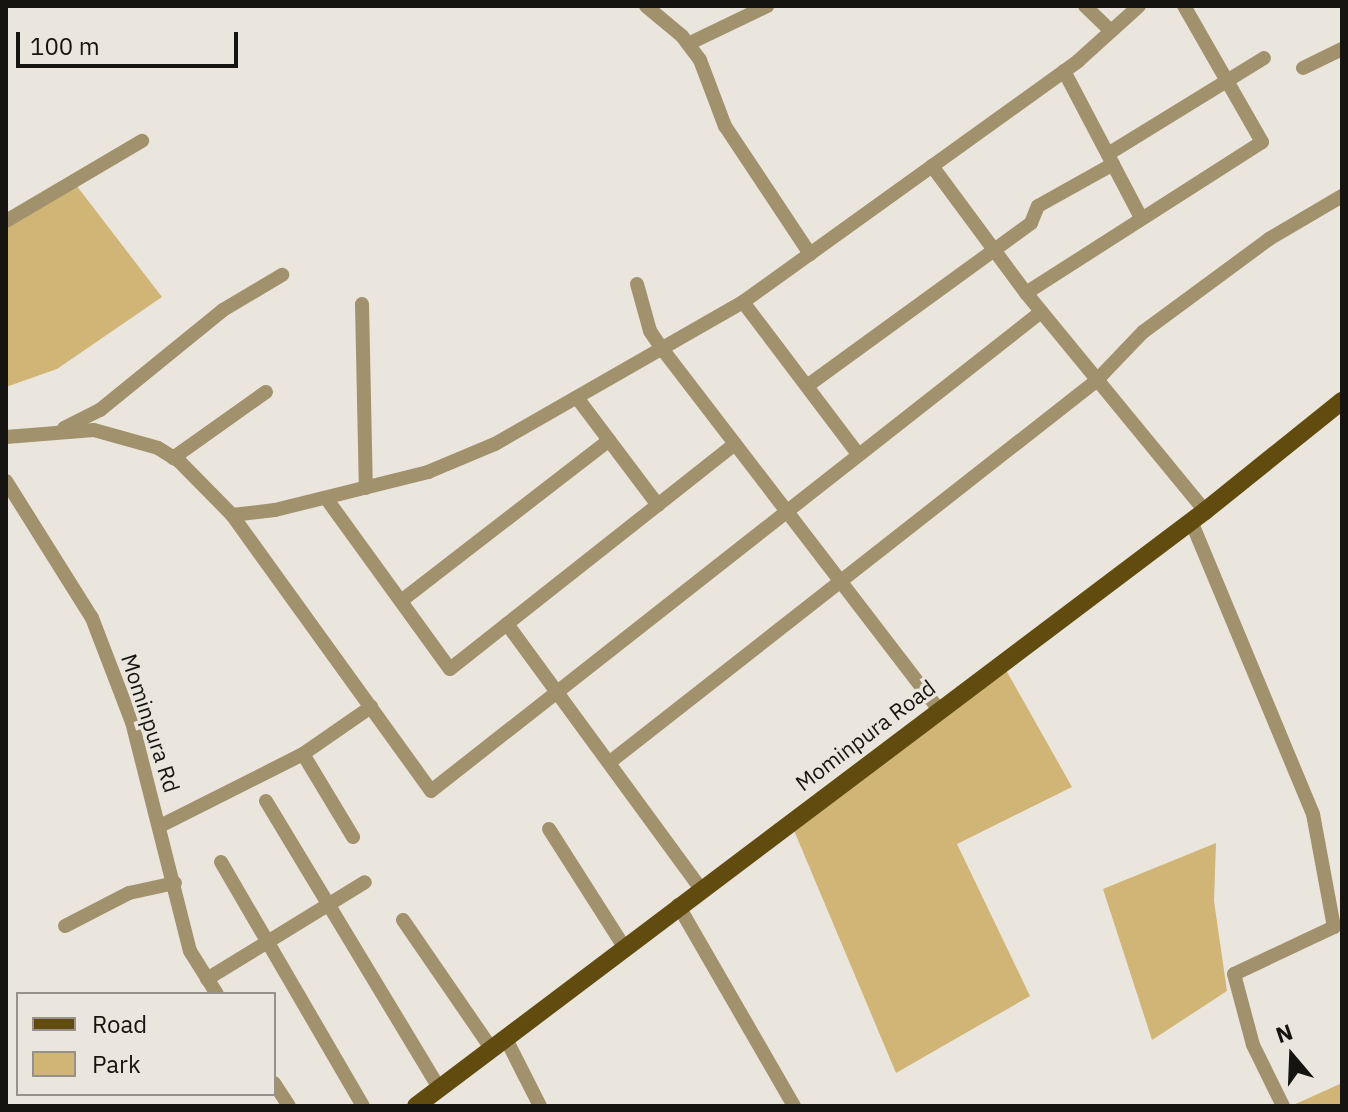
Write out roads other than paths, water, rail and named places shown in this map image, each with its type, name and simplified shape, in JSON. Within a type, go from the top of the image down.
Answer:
[{"type":"main road","name":"Mominpura Road","points":[[416,1106],[623,945],[1198,516],[1342,401]]},
{"type":"street","points":[[646,6],[688,44],[700,60],[725,126],[810,254]]},
{"type":"street","points":[[688,44],[767,6]]},
{"type":"street","points":[[1085,6],[1111,31]]},
{"type":"street","points":[[232,515],[326,498],[428,472],[495,444],[578,399],[743,302],[1064,71],[1139,6]]},
{"type":"street","points":[[1026,293],[1140,216],[1262,142],[1184,6]]},
{"type":"street","points":[[1303,68],[1342,49]]},
{"type":"street","points":[[807,386],[1031,223],[1038,206],[1264,58]]},
{"type":"street","points":[[1064,71],[1140,216]]},
{"type":"street","points":[[6,221],[142,141]]},
{"type":"street","points":[[932,166],[1198,516],[1313,814],[1334,927],[1234,974],[1253,1045],[1283,1106]]},
{"type":"street","points":[[610,762],[1096,381],[1143,332],[1269,239],[1342,196]]},
{"type":"street","points":[[64,429],[100,410],[187,336],[282,275]]},
{"type":"street","points":[[637,284],[650,331],[663,350],[939,710]]},
{"type":"street","points":[[743,302],[857,453]]},
{"type":"street","points":[[362,304],[366,488]]},
{"type":"street","points":[[6,437],[64,429],[115,434],[173,458],[232,515],[431,791],[785,509],[1041,312]]},
{"type":"street","points":[[173,458],[266,392]]},
{"type":"street","points":[[578,399],[658,505]]},
{"type":"street","points":[[401,601],[609,440]]},
{"type":"street","points":[[326,498],[450,669],[735,444]]},
{"type":"street","name":"Mominpura Rd","points":[[6,481],[92,618],[132,722],[190,951],[216,992]]},
{"type":"street","points":[[507,624],[558,689],[700,888]]},
{"type":"street","points":[[160,826],[303,754],[371,707]]},
{"type":"street","points":[[303,754],[353,837]]},
{"type":"street","points":[[266,801],[439,1088]]},
{"type":"street","points":[[549,829],[623,945]]},
{"type":"street","points":[[221,862],[265,944],[363,1106]]},
{"type":"street","points":[[207,979],[365,882]]},
{"type":"street","points":[[65,926],[129,893],[175,883]]},
{"type":"street","points":[[678,905],[794,1106]]},
{"type":"street","points":[[403,920],[498,1042],[540,1106]]},
{"type":"street","points":[[276,1086],[289,1106]]}]
